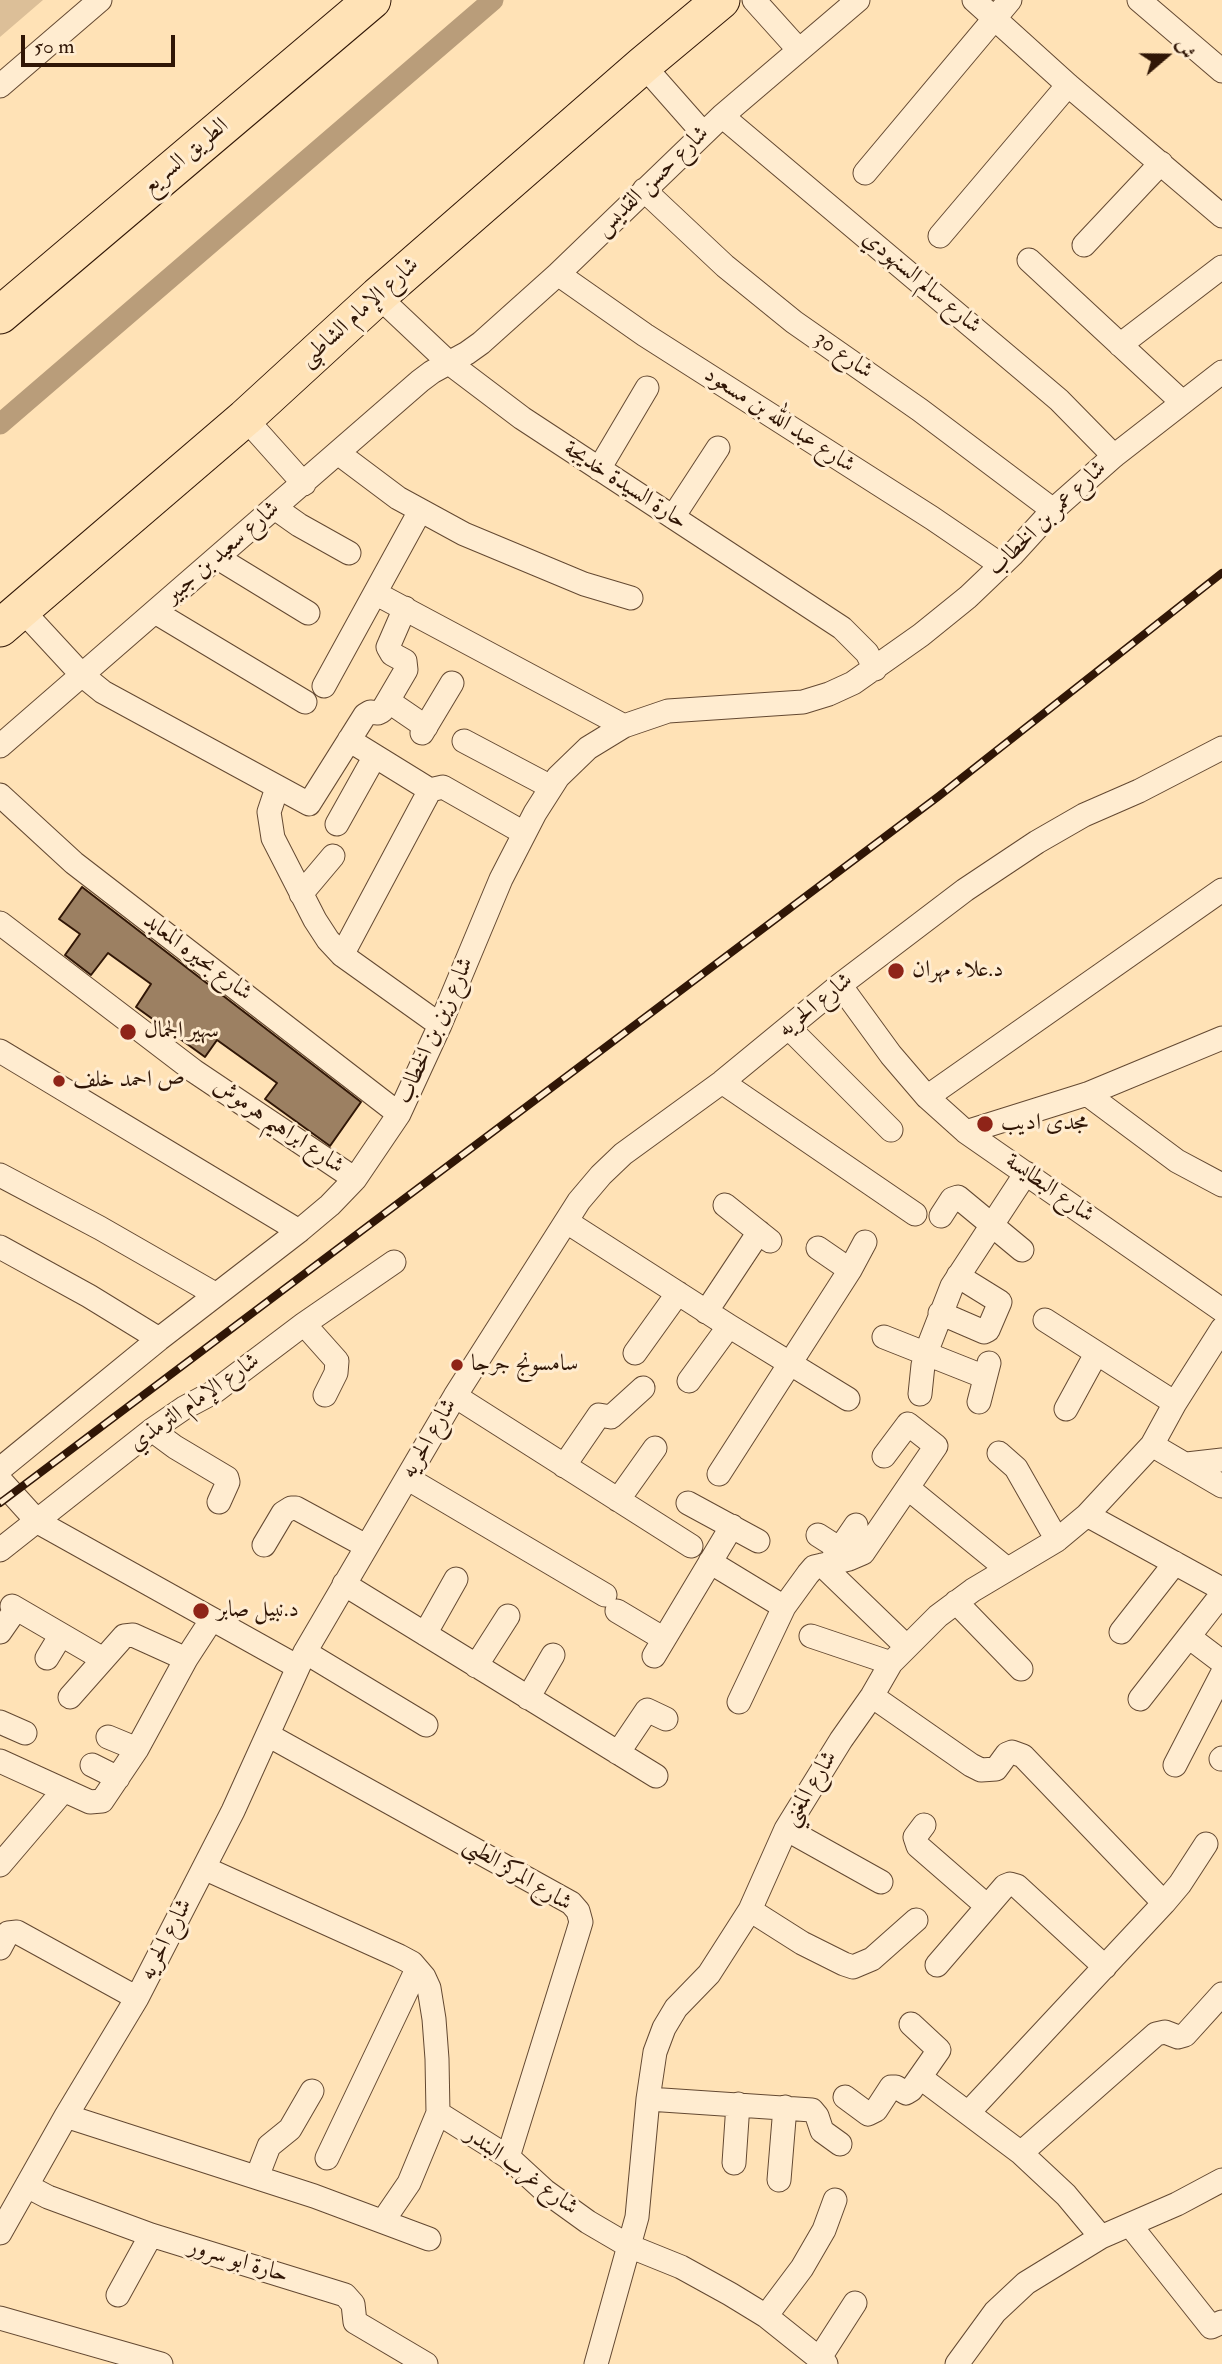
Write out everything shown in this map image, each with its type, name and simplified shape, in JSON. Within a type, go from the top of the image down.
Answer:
[{"type":"main road","name":"الطريق السريع","points":[[0,315],[372,0]]},
{"type":"main road","name":"شارع الإمام الشاطبى","points":[[10,618],[245,418],[378,296],[721,0]]},
{"type":"street","points":[[0,86],[100,0]]},
{"type":"street","points":[[754,0],[799,50]]},
{"type":"street","name":"شارع حسن القديس","points":[[448,362],[481,343],[558,275],[703,134],[858,0]]},
{"type":"street","points":[[974,0],[1068,85],[1222,216]]},
{"type":"street","points":[[865,173],[1010,0]]},
{"type":"street","points":[[1139,0],[1222,71]]},
{"type":"street","points":[[643,65],[703,134]]},
{"type":"street","points":[[940,236],[1068,85]]},
{"type":"street","name":"شارع سالم السنهودي","points":[[723,116],[1059,400],[1114,456]]},
{"type":"street","points":[[1084,245],[1161,163]]},
{"type":"street","name":"شارع 30","points":[[644,190],[725,266],[794,322],[931,418],[1053,510]]},
{"type":"street","points":[[1029,260],[1182,402]]},
{"type":"street","points":[[1120,345],[1222,267]]},
{"type":"street","name":"شارع عبد الله بن مسعود","points":[[558,275],[645,335],[1001,565]]},
{"type":"street","name":"حارة السيدة خديجة","points":[[378,296],[448,362],[522,418],[842,628],[861,646],[875,668]]},
{"type":"street","name":"شارع سعيد بن جبير","points":[[0,746],[420,381],[448,362]]},
{"type":"street","name":"شارع عمر بن الخطاب","points":[[875,668],[930,627],[1001,565],[1053,510],[1114,456],[1222,372]]},
{"type":"street","points":[[599,469],[647,388]]},
{"type":"street","points":[[245,418],[304,484]]},
{"type":"street","points":[[673,517],[718,448]]},
{"type":"street","points":[[338,453],[398,498],[464,534],[584,584],[631,598]]},
{"type":"street","points":[[275,508],[349,553]]},
{"type":"street","points":[[324,685],[420,511]]},
{"type":"street","points":[[219,558],[308,613]]},
{"type":"street","points":[[375,593],[624,726]]},
{"type":"street","points":[[10,618],[103,692],[309,804],[365,715],[380,712],[407,667],[405,661],[389,651],[388,646],[405,608]]},
{"type":"street","points":[[155,612],[305,702]]},
{"type":"street","name":"شارع زين بن الخطاب","points":[[0,1469],[215,1294],[299,1231],[355,1179],[399,1114],[440,1026],[501,879],[524,833],[558,777],[588,748],[624,726],[668,711],[803,702],[841,689],[875,668]]},
{"type":"street","points":[[387,701],[424,730],[452,683]]},
{"type":"street","points":[[349,740],[430,790],[443,787],[524,833]]},
{"type":"street","points":[[464,741],[551,787]]},
{"type":"street","name":"شارع الحريه","points":[[0,2233],[14,2195],[137,1997],[204,1868],[302,1660],[344,1584],[455,1396],[579,1201],[608,1168],[722,1082],[840,985],[965,890],[1037,842],[1084,816],[1222,748]]},
{"type":"street","points":[[337,824],[375,756]]},
{"type":"street","points":[[277,788],[269,812],[273,838],[328,940],[342,956],[440,1026]]},
{"type":"street","points":[[342,956],[430,790]]},
{"type":"street","name":"شارع بحيره المعابد","points":[[0,795],[85,871],[399,1114]]},
{"type":"street","points":[[301,894],[333,856]]},
{"type":"street","points":[[927,1097],[1222,890]]},
{"type":"street","name":"شارع ابراهيم هرموش","points":[[0,923],[194,1071],[355,1179]]},
{"type":"street","name":"شارع البطايسة","points":[[840,985],[891,1055],[927,1097],[966,1132],[1222,1310]]},
{"type":"street","points":[[789,1028],[891,1130]]},
{"type":"street","points":[[966,1132],[1087,1094],[1222,1038]]},
{"type":"street","points":[[0,1051],[299,1231]]},
{"type":"street","points":[[722,1082],[915,1214]]},
{"type":"street","points":[[1087,1094],[1177,1161],[1222,1185]]},
{"type":"street","points":[[920,1394],[926,1355],[940,1313],[958,1276],[1026,1173]]},
{"type":"street","points":[[0,1175],[215,1294]]},
{"type":"street","points":[[941,1216],[953,1199],[958,1197],[1022,1250]]},
{"type":"street","points":[[706,1312],[764,1237],[725,1205]]},
{"type":"street","points":[[567,1222],[848,1399]]},
{"type":"street","points":[[719,1474],[850,1270],[865,1242]]},
{"type":"street","points":[[0,1247],[89,1296],[159,1339]]},
{"type":"street","points":[[818,1248],[850,1270]]},
{"type":"street","name":"شارع الإمام الترمذي","points":[[0,1550],[152,1430],[214,1392],[394,1262]]},
{"type":"street","points":[[940,1313],[984,1332],[988,1330],[1000,1301],[958,1276]]},
{"type":"street","points":[[635,1353],[678,1293]]},
{"type":"street","points":[[1045,1320],[1175,1403]]},
{"type":"street","points":[[304,1325],[337,1361],[337,1373],[325,1395]]},
{"type":"street","points":[[688,1381],[729,1326]]},
{"type":"street","name":"شارع المغني","points":[[596,2364],[637,2217],[655,2052],[664,2028],[676,2008],[709,1974],[750,1910],[786,1829],[891,1663],[906,1646],[956,1602],[1057,1540],[1087,1515],[1152,1445],[1222,1329]]},
{"type":"street","points":[[884,1337],[926,1355],[987,1370],[979,1402]]},
{"type":"street","points":[[1066,1409],[1096,1354]]},
{"type":"street","points":[[564,1466],[599,1415],[613,1415],[643,1388]]},
{"type":"street","points":[[455,1396],[691,1546]]},
{"type":"street","points":[[740,1702],[784,1607],[814,1567],[831,1559],[849,1559],[863,1553],[936,1446],[908,1424],[884,1456]]},
{"type":"street","points":[[152,1430],[227,1478],[228,1482],[219,1502]]},
{"type":"street","points":[[1152,1445],[1222,1486]]},
{"type":"street","points":[[618,1500],[655,1448]]},
{"type":"street","points":[[999,1452],[1019,1473],[1057,1540]]},
{"type":"street","points":[[1187,1464],[1222,1460]]},
{"type":"street","points":[[407,1478],[611,1603],[659,1647],[732,1526]]},
{"type":"street","points":[[0,1480],[38,1522],[212,1619],[302,1660],[426,1724]]},
{"type":"street","points":[[909,1489],[1007,1569]]},
{"type":"street","points":[[688,1503],[758,1541]]},
{"type":"street","points":[[264,1545],[284,1513],[296,1508],[366,1546]]},
{"type":"street","points":[[1087,1515],[1222,1592],[1140,1699]]},
{"type":"street","points":[[831,1559],[856,1525]]},
{"type":"street","points":[[818,1535],[831,1559],[906,1646]]},
{"type":"street","points":[[710,1562],[784,1607]]},
{"type":"street","points":[[1121,1632],[1175,1563]]},
{"type":"street","points":[[425,1634],[456,1579]]},
{"type":"street","points":[[344,1584],[656,1776]]},
{"type":"street","points":[[956,1602],[1021,1669]]},
{"type":"street","points":[[0,1632],[14,1608],[103,1659]]},
{"type":"street","points":[[476,1666],[508,1616]]},
{"type":"street","points":[[0,1762],[90,1802],[99,1803],[106,1798],[212,1619]]},
{"type":"street","points":[[70,1697],[120,1639],[128,1634],[186,1659]]},
{"type":"street","points":[[47,1658],[61,1635]]},
{"type":"street","points":[[811,1636],[891,1663]]},
{"type":"street","points":[[1189,1637],[1222,1662]]},
{"type":"street","points":[[528,1698],[553,1655]]},
{"type":"street","points":[[1175,1765],[1222,1674]]},
{"type":"street","points":[[872,1696],[981,1770],[996,1769],[1007,1754],[1012,1752],[1023,1756],[1164,1903]]},
{"type":"street","points":[[618,1753],[647,1710],[666,1720]]},
{"type":"street","points":[[0,1723],[25,1733]]},
{"type":"street","name":"شارع المركز الطبى","points":[[268,1735],[571,1903],[578,1911],[581,1922],[508,2157]]},
{"type":"street","points":[[108,1737],[136,1749]]},
{"type":"street","points":[[92,1765],[118,1778]]},
{"type":"street","points":[[0,1865],[64,1790]]},
{"type":"street","points":[[924,1825],[915,1837],[915,1842],[944,1855],[987,1906]]},
{"type":"street","points":[[786,1829],[881,1882]]},
{"type":"street","points":[[968,2113],[1164,1903],[1206,1844]]},
{"type":"street","points":[[204,1868],[399,1955],[417,1969],[429,1988],[437,2059],[438,2113],[409,2183],[383,2221]]},
{"type":"street","points":[[937,1965],[1016,1876],[1017,1886],[1105,1967]]},
{"type":"street","points":[[750,1910],[802,1943],[853,1967],[872,1959],[916,1920]]},
{"type":"street","points":[[0,1948],[8,1933],[17,1932],[137,1997]]},
{"type":"street","points":[[327,2158],[417,1969]]},
{"type":"street","points":[[1021,2153],[1156,2034],[1166,2032],[1175,2037],[1185,2035],[1222,1994]]},
{"type":"street","points":[[845,2097],[868,2114],[876,2110],[891,2087],[908,2093],[939,2050],[911,2024]]},
{"type":"street","points":[[921,2078],[1021,2153],[1066,2194],[1101,2237]]},
{"type":"street","points":[[257,2177],[269,2146],[286,2133],[312,2091]]},
{"type":"street","points":[[648,2099],[811,2110],[817,2116],[822,2131],[840,2144]]},
{"type":"street","points":[[734,2163],[738,2104]]},
{"type":"street","points":[[779,2180],[785,2107]]},
{"type":"street","name":"شارع غرب البندر","points":[[438,2113],[508,2157],[545,2191],[588,2222],[629,2246],[681,2267],[765,2316],[822,2361]]},
{"type":"street","points":[[65,2116],[257,2177],[429,2239]]},
{"type":"street","points":[[957,2364],[995,2312],[1026,2283],[1101,2237],[1177,2204],[1222,2180]]},
{"type":"street","name":"حارة ابو سرور","points":[[14,2195],[48,2197],[151,2235],[345,2295],[352,2304],[355,2322],[426,2364]]},
{"type":"street","points":[[765,2316],[803,2268],[824,2230],[835,2200]]},
{"type":"street","points":[[1130,2225],[1211,2327],[1222,2322]]},
{"type":"street","points":[[118,2295],[151,2235]]},
{"type":"street","points":[[822,2361],[855,2303]]},
{"type":"street","points":[[0,2318],[159,2364]]},
{"type":"shaded area","points":[[0,0],[43,0],[0,37]]},
{"type":"building","points":[[82,887],[361,1102],[330,1146],[265,1099],[277,1083],[217,1040],[205,1057],[136,1007],[151,984],[108,953],[91,975],[65,955],[80,934],[59,919]]},
{"type":"waterway","points":[[0,424],[493,0]]},
{"type":"railway","points":[[0,1503],[939,796],[1222,573]]},
{"type":"place","name":"د.علاء مهران","points":[[896,971]]},
{"type":"place","name":"سهير الجمال","points":[[128,1032]]},
{"type":"place","name":"ص احمد خلف","points":[[59,1081]]},
{"type":"place","name":"مجدى اديب","points":[[985,1124]]},
{"type":"place","name":"سامسونج جرجا","points":[[457,1365]]},
{"type":"place","name":"د.نبيل صابر","points":[[201,1611]]}]
